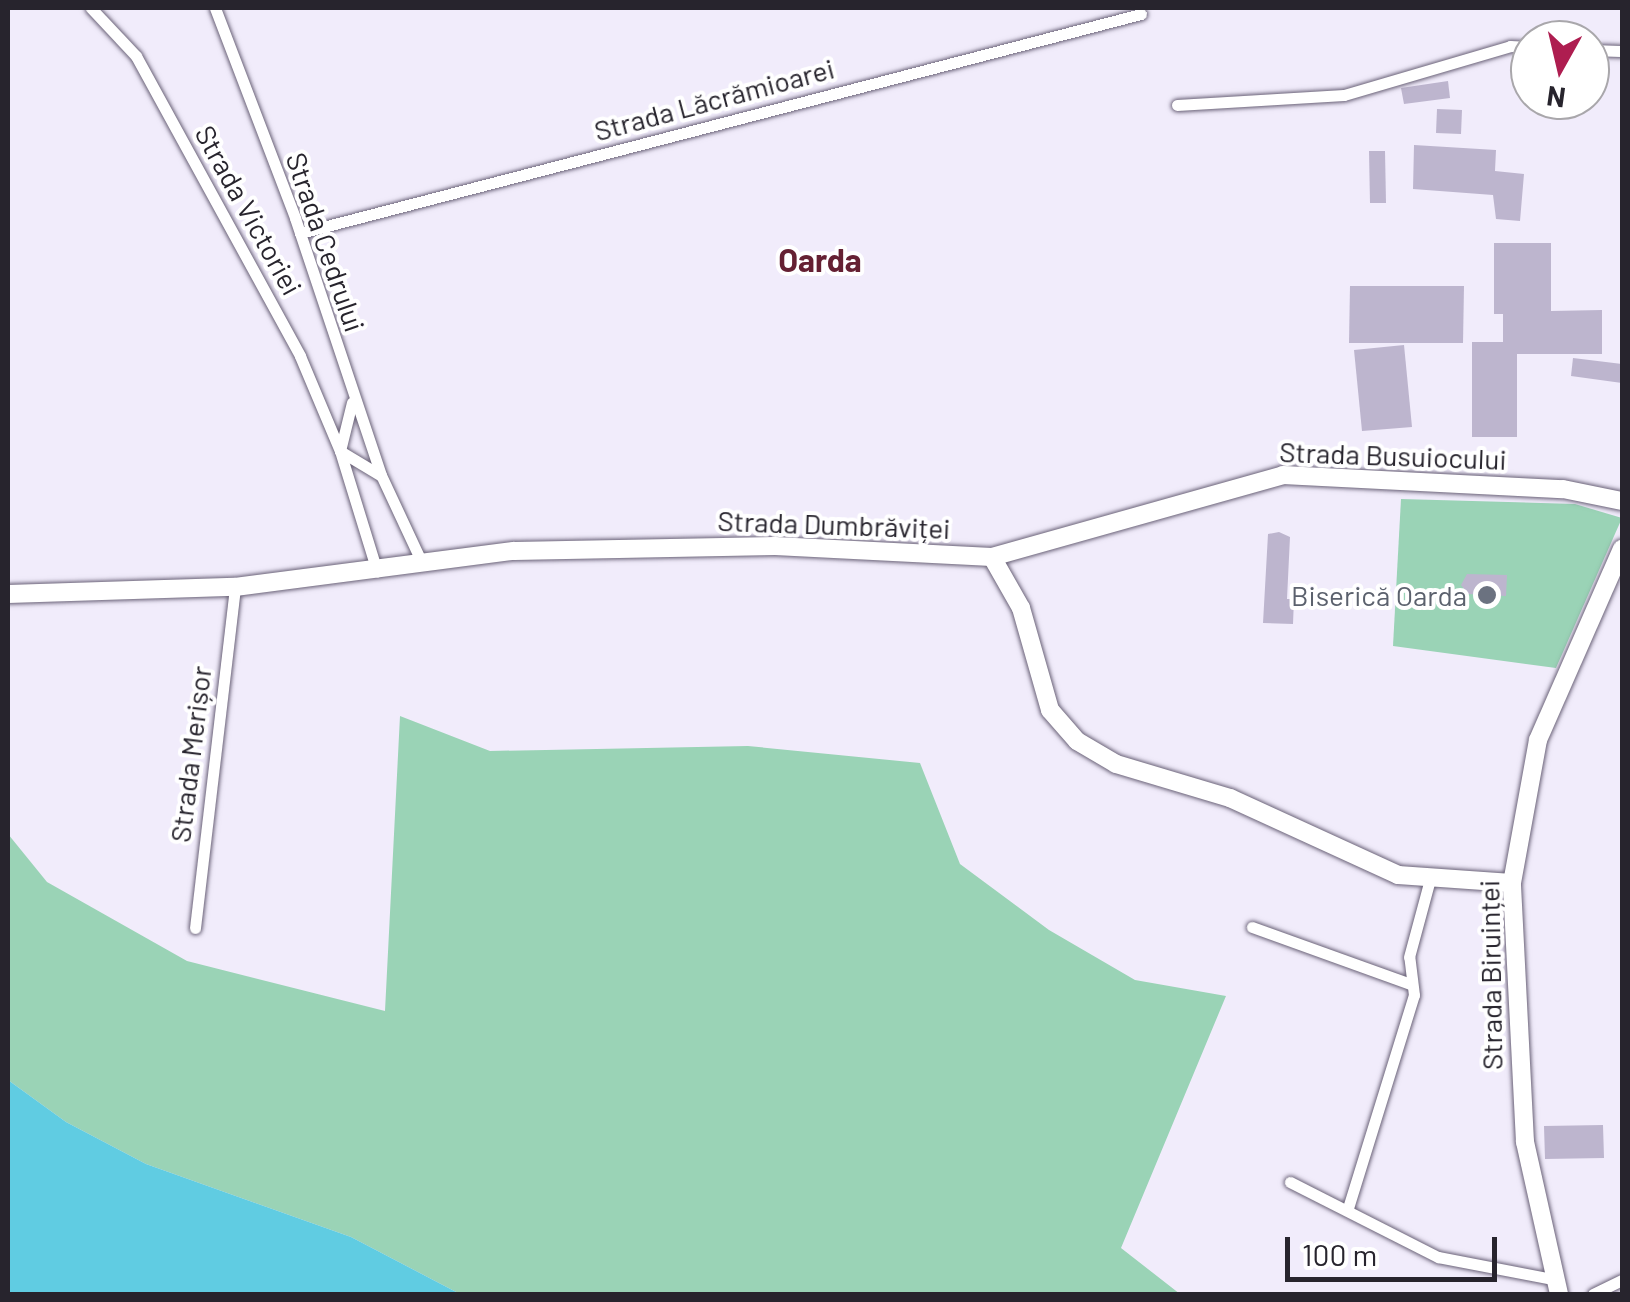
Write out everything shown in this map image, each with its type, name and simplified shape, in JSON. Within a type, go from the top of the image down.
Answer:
[{"type":"main road","name":"Strada Busuiocului","points":[[992,558],[1282,475],[1562,489],[1622,502]]},
{"type":"main road","name":"Strada Dumbrăviței","points":[[8,594],[134,587],[235,587],[423,566],[514,551],[756,546],[992,558]]},
{"type":"main road","name":"Strada Biruinței","points":[[1558,1287],[1525,1142],[1512,883],[1538,740],[1622,550]]},
{"type":"main road","points":[[992,558],[1021,608],[1050,710],[1077,741],[1116,764],[1230,798],[1398,875],[1512,883]]},
{"type":"street","name":"Strada Victoriei","points":[[91,8],[136,56],[300,356],[340,451],[376,571]]},
{"type":"street","name":"Strada Cedrului","points":[[215,8],[300,233],[380,475],[423,566]]},
{"type":"street","name":"Strada Lăcrămioarei","points":[[300,233],[1141,14]]},
{"type":"street","points":[[1177,105],[1344,95],[1510,46]]},
{"type":"street","points":[[353,400],[340,451],[380,475]]},
{"type":"street","name":"Strada Merișor","points":[[195,928],[235,587]]},
{"type":"street","points":[[1348,1208],[1414,995],[1409,958],[1430,879]]},
{"type":"street","points":[[1252,928],[1410,984]]},
{"type":"street","points":[[1290,1182],[1348,1208],[1396,1241],[1438,1257],[1558,1287]]},
{"type":"street","points":[[1593,1294],[1622,1280]]},
{"type":"green space","points":[[1401,499],[1575,504],[1622,518],[1556,668],[1393,646]]},
{"type":"green space","points":[[400,716],[490,751],[748,746],[920,763],[960,864],[1049,930],[1135,980],[1226,996],[1121,1248],[1180,1294],[460,1294],[351,1237],[146,1164],[66,1122],[8,1080],[8,834],[47,882],[187,961],[385,1011]]},
{"type":"water","points":[[8,1080],[66,1122],[146,1164],[351,1237],[460,1294],[8,1294]]},
{"type":"building","points":[[1448,81],[1450,98],[1404,104],[1401,88]]},
{"type":"building","points":[[1437,109],[1462,110],[1461,134],[1436,133]]},
{"type":"building","points":[[1414,145],[1496,150],[1495,171],[1524,174],[1520,221],[1496,219],[1493,195],[1413,189]]},
{"type":"building","points":[[1369,151],[1385,151],[1386,203],[1370,203]]},
{"type":"building","points":[[1494,243],[1551,243],[1551,311],[1602,310],[1602,354],[1517,354],[1517,437],[1472,437],[1472,342],[1503,342],[1503,314],[1494,314]]},
{"type":"building","points":[[1350,286],[1464,286],[1463,343],[1349,343]]},
{"type":"building","points":[[1404,345],[1412,427],[1362,431],[1354,350]]},
{"type":"building","points":[[1573,358],[1622,364],[1622,383],[1571,376]]},
{"type":"building","points":[[1279,532],[1290,537],[1287,599],[1294,599],[1293,624],[1263,623],[1268,534]]},
{"type":"building","points":[[1467,574],[1507,575],[1506,596],[1468,594],[1461,585]]},
{"type":"building","points":[[1603,1125],[1604,1158],[1545,1159],[1544,1126]]},
{"type":"place","name":"Biserică Oarda","points":[[1487,595]]},
{"type":"district","name":"Oarda","points":[[820,259]]}]
